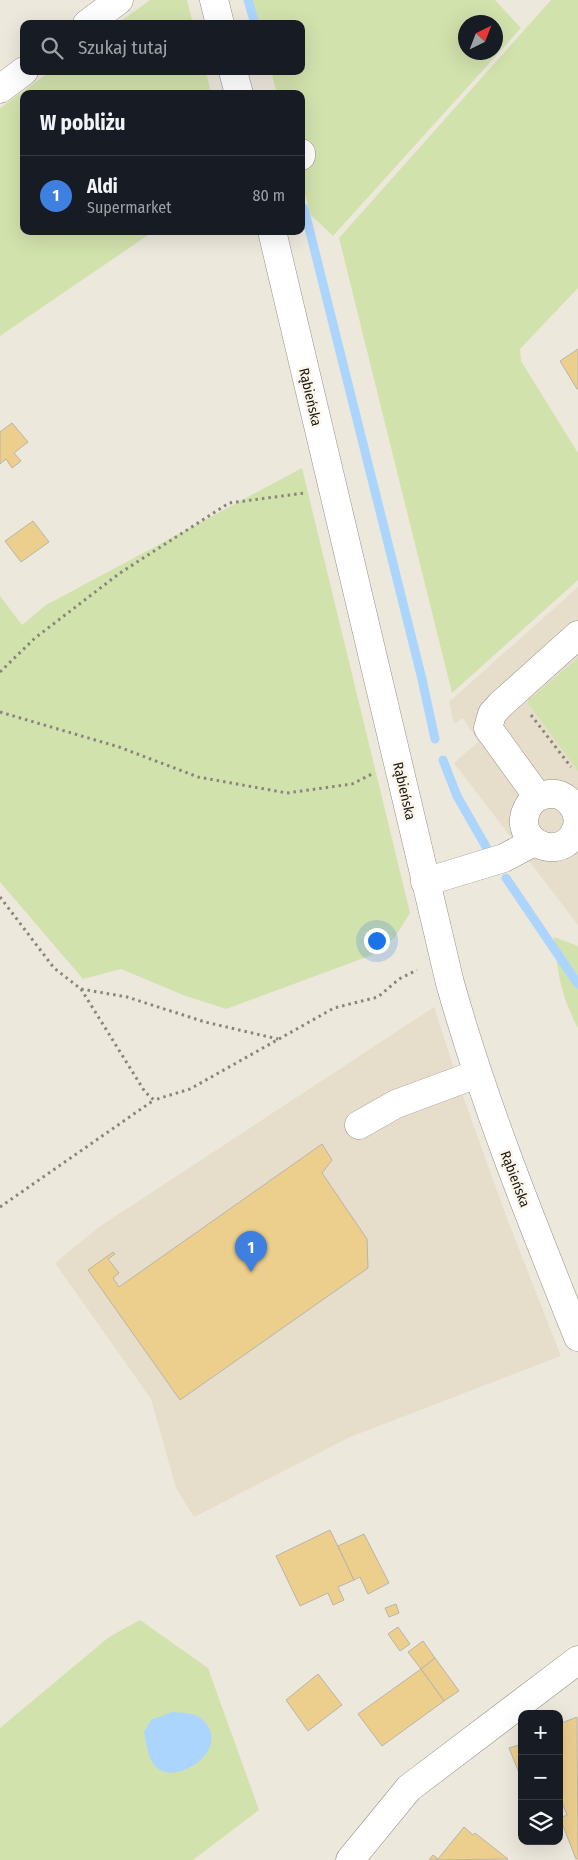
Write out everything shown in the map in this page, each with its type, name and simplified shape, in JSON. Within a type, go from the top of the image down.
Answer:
[{"type":"street","points":[[92,20],[119,0]]},
{"type":"street","points":[[214,0],[219,20]]},
{"type":"street","points":[[0,89],[20,74]]},
{"type":"street","points":[[234,75],[238,90]]},
{"type":"street","name":"Rąbieńska","points":[[273,235],[443,956],[477,1074],[507,1159],[578,1337]]},
{"type":"street","points":[[538,797],[488,728],[492,714],[578,635]]},
{"type":"street","points":[[550,794],[566,798],[577,812],[578,822],[576,830],[565,844],[547,848],[534,842],[526,832],[524,815],[528,807],[538,797],[550,794]]},
{"type":"street","points":[[425,882],[504,858],[534,842]]},
{"type":"street","points":[[359,1124],[396,1104],[437,1087],[477,1074]]},
{"type":"street","points":[[350,1860],[409,1788],[578,1660]]},
{"type":"path","points":[[0,672],[35,638],[120,573],[229,503],[332,490]]},
{"type":"path","points":[[514,692],[572,769]]},
{"type":"path","points":[[0,712],[120,747],[198,776],[287,793],[352,784],[397,761]]},
{"type":"path","points":[[0,897],[54,968],[81,989],[145,1092],[154,1100]]},
{"type":"path","points":[[0,1207],[154,1100],[190,1089],[334,1008],[378,997],[399,979],[443,956]]},
{"type":"path","points":[[81,989],[127,997],[205,1022],[279,1039]]},
{"type":"shaded area","points":[[578,587],[578,925],[454,763],[478,742],[463,718],[454,724],[449,702]]},
{"type":"shaded area","points":[[434,1007],[462,1093],[506,1216],[561,1356],[350,1437],[194,1517],[176,1488],[151,1399],[55,1263],[99,1227]]},
{"type":"green space","points":[[150,0],[187,0],[192,20],[122,20]]},
{"type":"green space","points":[[251,0],[495,0],[521,28],[503,48],[503,15],[458,15],[458,60],[492,60],[333,236],[311,215],[305,194],[305,90],[276,90],[272,75],[305,75],[305,20],[257,20]]},
{"type":"green space","points":[[551,0],[578,0],[578,288],[520,349],[521,361],[578,453],[578,580],[452,693],[339,238],[498,60],[503,60],[503,54]]},
{"type":"green space","points":[[45,75],[207,75],[210,90],[25,90]]},
{"type":"green space","points":[[20,93],[20,235],[148,235],[0,336],[0,108]]},
{"type":"green space","points":[[302,468],[410,913],[395,937],[372,955],[226,1009],[183,995],[121,969],[83,979],[0,882],[0,596],[22,625],[46,605]]},
{"type":"green space","points":[[578,658],[578,771],[527,702]]},
{"type":"green space","points":[[554,937],[578,946],[578,1028],[572,1017],[561,984]]},
{"type":"green space","points":[[140,1620],[208,1668],[259,1810],[193,1860],[0,1860],[0,1728],[109,1637]]},
{"type":"water","points":[[172,1712],[189,1713],[200,1717],[208,1726],[212,1738],[209,1748],[195,1764],[185,1770],[165,1772],[157,1768],[151,1760],[144,1732],[151,1720]]},
{"type":"building","points":[[578,349],[578,389],[577,389],[560,361]]},
{"type":"building","points":[[12,423],[28,442],[14,453],[21,461],[12,468],[6,459],[0,464],[0,432]]},
{"type":"building","points":[[33,521],[49,542],[21,562],[5,541]]},
{"type":"building","points":[[322,1144],[332,1160],[322,1173],[367,1239],[368,1268],[180,1400],[88,1270],[113,1252],[115,1254],[108,1259],[119,1273],[113,1278],[119,1287]]},
{"type":"building","points":[[330,1530],[354,1580],[338,1587],[344,1600],[333,1605],[328,1593],[300,1606],[276,1556]]},
{"type":"building","points":[[364,1534],[389,1583],[368,1594],[360,1577],[354,1580],[338,1546]]},
{"type":"building","points":[[396,1604],[399,1613],[389,1617],[385,1608]]},
{"type":"building","points":[[398,1627],[410,1644],[400,1651],[388,1634]]},
{"type":"building","points":[[423,1641],[435,1658],[421,1669],[408,1652]]},
{"type":"building","points":[[435,1658],[459,1691],[444,1701],[421,1669]]},
{"type":"building","points":[[421,1669],[444,1701],[382,1746],[358,1714]]},
{"type":"building","points":[[318,1674],[342,1705],[308,1731],[286,1700]]},
{"type":"building","points":[[577,1717],[578,1859],[576,1859],[563,1826],[563,1817],[567,1815],[563,1805],[563,1722]]},
{"type":"building","points":[[518,1745],[518,1770],[509,1748]]},
{"type":"building","points":[[464,1827],[473,1835],[475,1833],[508,1859],[429,1860],[433,1855],[438,1859]]},
{"type":"waterway","points":[[248,0],[254,20]]},
{"type":"waterway","points":[[305,212],[422,679],[435,739]]},
{"type":"waterway","points":[[443,760],[457,796],[489,852]]},
{"type":"waterway","points":[[506,878],[578,984]]},
{"type":"place","name":"Aldi","points":[[251,1272]]}]
